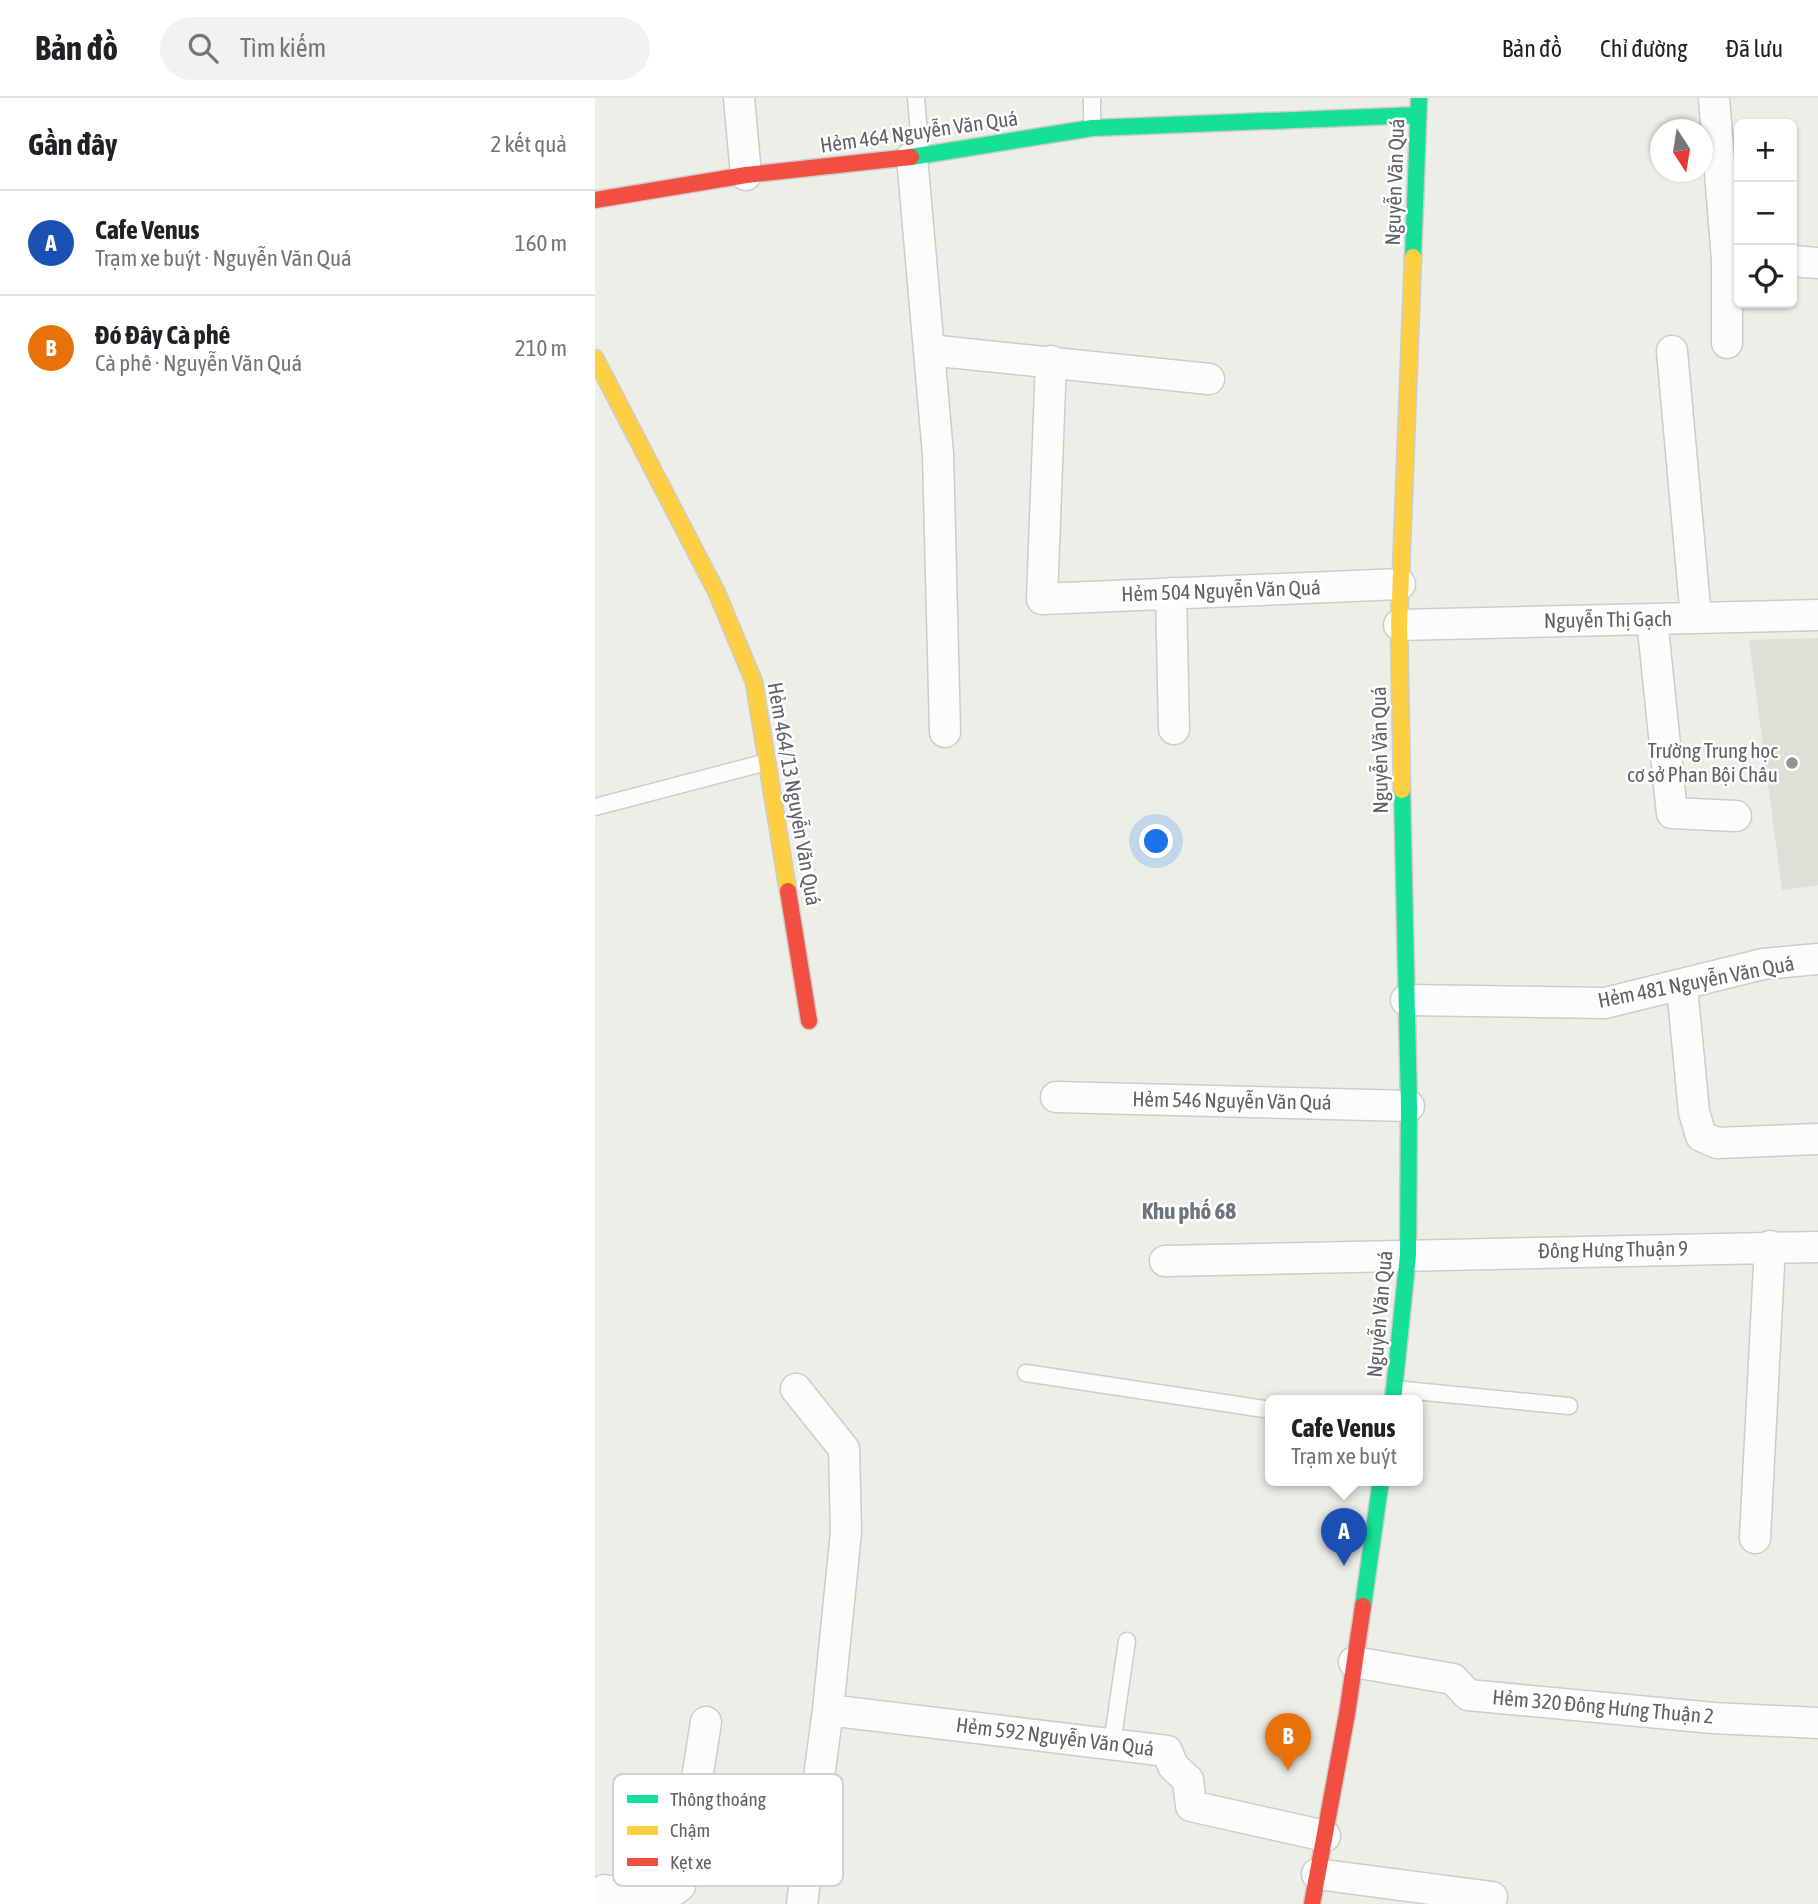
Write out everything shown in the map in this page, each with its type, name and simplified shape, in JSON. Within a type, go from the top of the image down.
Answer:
[{"type":"main road","name":"Nguyễn Văn Quá","points":[[1393,1394],[1408,1255],[1409,1106],[1399,625],[1419,98]]},
{"type":"main road","name":"Hẻm 464 Nguyễn Văn Quá","points":[[595,200],[746,174],[917,156],[1092,128],[1418,115]]},
{"type":"main road","name":"Hẻm 464/13 Nguyễn Văn Quá","points":[[595,358],[717,593],[754,682],[769,761],[809,1021]]},
{"type":"main road","points":[[1312,1904],[1355,1662],[1380,1486]]},
{"type":"street","points":[[739,98],[746,174]]},
{"type":"street","points":[[1714,98],[1727,260],[1727,343]]},
{"type":"street","points":[[917,156],[938,454],[945,732]]},
{"type":"street","points":[[1797,261],[1818,262]]},
{"type":"street","points":[[929,350],[1209,379]]},
{"type":"street","points":[[1672,351],[1696,618]]},
{"type":"street","name":"Hẻm 504 Nguyễn Văn Quá","points":[[1051,361],[1042,599],[1401,584]]},
{"type":"street","points":[[1171,593],[1174,729]]},
{"type":"street","name":"Nguyễn Thị Gạch","points":[[1399,625],[1818,615]]},
{"type":"street","points":[[1652,619],[1672,813],[1736,816]]},
{"type":"street","name":"Hẻm 481 Nguyễn Văn Quá","points":[[1406,1000],[1605,1003],[1682,987],[1763,964],[1818,959]]},
{"type":"street","points":[[1682,987],[1694,1112],[1701,1136],[1717,1143],[1818,1139]]},
{"type":"street","name":"Hẻm 546 Nguyễn Văn Quá","points":[[1056,1097],[1409,1106]]},
{"type":"street","points":[[1755,1538],[1770,1246]]},
{"type":"street","name":"Đông Hưng Thuận 9","points":[[1165,1261],[1818,1247]]},
{"type":"street","points":[[796,1389],[844,1449],[846,1532],[819,1774]]},
{"type":"street","name":"Hẻm 320 Đông Hưng Thuận 2","points":[[1355,1662],[1453,1679],[1468,1695],[1713,1718],[1818,1723]]},
{"type":"street","name":"Hẻm 592 Nguyễn Văn Quá","points":[[828,1710],[1167,1751],[1173,1766],[1188,1780],[1191,1806],[1325,1836]]},
{"type":"street","points":[[698,1774],[706,1722]]},
{"type":"street","points":[[1317,1874],[1492,1897]]},
{"type":"street","points":[[595,1897],[604,1890],[654,1898],[669,1896],[680,1886]]},
{"type":"street","points":[[802,1904],[804,1886]]},
{"type":"lane","points":[[916,98],[917,156]]},
{"type":"lane","points":[[1092,98],[1092,128]]},
{"type":"lane","points":[[595,807],[769,761]]},
{"type":"lane","points":[[1026,1373],[1265,1409]]},
{"type":"lane","points":[[1423,1396],[1569,1406]]},
{"type":"lane","points":[[1112,1744],[1128,1641]]},
{"type":"shaded area","name":"Trường Trung học cơ sở Phan Bội Châu","points":[[1818,638],[1818,885],[1782,890],[1749,640]]},
{"type":"traffic: fast","points":[[1413,257],[1419,98]]},
{"type":"traffic: fast","points":[[911,157],[1092,128],[1418,115]]},
{"type":"traffic: fast","points":[[1394,1395],[1408,1255],[1409,1106],[1402,790]]},
{"type":"traffic: fast","points":[[1363,1606],[1380,1486]]},
{"type":"traffic: slow","points":[[1402,790],[1399,625],[1413,257]]},
{"type":"traffic: slow","points":[[595,358],[717,593],[754,682],[788,891]]},
{"type":"traffic: jam","points":[[595,200],[746,175],[911,157]]},
{"type":"traffic: jam","points":[[788,891],[809,1021]]},
{"type":"traffic: jam","points":[[1312,1904],[1347,1714],[1363,1606]]},
{"type":"place","name":"Trường Trung học cơ sở Phan Bội Châu","points":[[1792,763]]},
{"type":"place","name":"Cafe Venus","points":[[1344,1566]]},
{"type":"place","name":"Đó Đây Cà phê","points":[[1288,1771]]},
{"type":"district","name":"Khu phố 68","points":[[1189,1211]]}]
